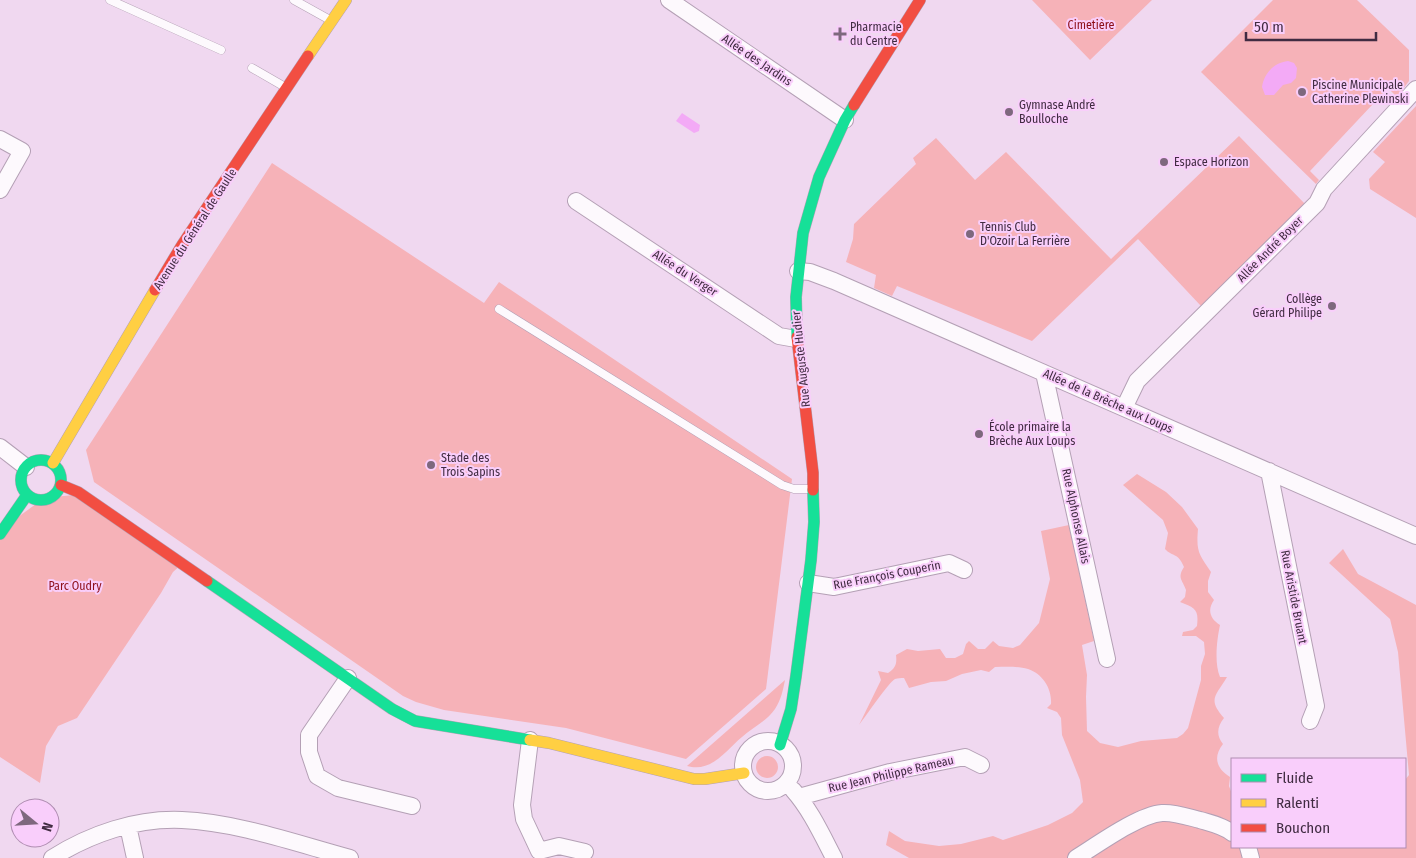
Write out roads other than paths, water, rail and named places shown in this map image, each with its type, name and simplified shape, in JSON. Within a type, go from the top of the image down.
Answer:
[{"type":"street","name":"Avenue du Général de Gaulle","points":[[53,463],[182,245],[346,0]]},
{"type":"street","name":"Allée des Jardins","points":[[669,0],[845,120]]},
{"type":"street","name":"Rue Auguste Hudier","points":[[780,744],[791,709],[814,522],[814,489],[796,339],[796,297],[803,233],[819,176],[845,120],[920,0]]},
{"type":"street","name":"Allée André Boyer","points":[[1124,408],[1137,381],[1317,203],[1324,189],[1416,89]]},
{"type":"street","points":[[0,139],[22,151],[0,190]]},
{"type":"street","name":"Allée du Verger","points":[[576,201],[779,336],[796,339]]},
{"type":"street","name":"Allée de la Brèche aux Loups","points":[[798,271],[810,272],[834,281],[1416,536]]},
{"type":"street","name":"Rue Alphonse Allais","points":[[1044,373],[1107,660]]},
{"type":"street","points":[[0,447],[26,467]]},
{"type":"street","points":[[42,460],[53,463],[60,473],[61,485],[55,495],[44,500],[37,500],[27,495],[21,484],[26,467],[42,460]]},
{"type":"street","name":"Rue Aristide Bruant","points":[[1269,472],[1316,706],[1310,721]]},
{"type":"street","points":[[61,485],[78,492],[97,504],[392,709],[415,721],[571,748],[694,779],[744,773]]},
{"type":"street","points":[[0,534],[27,495]]},
{"type":"street","name":"Rue François Couperin","points":[[808,583],[834,587],[949,563],[964,570]]},
{"type":"street","points":[[348,678],[309,735],[308,752],[317,776],[338,788],[412,806]]},
{"type":"street","points":[[530,740],[522,805],[524,819],[539,851],[559,846],[585,852]]},
{"type":"street","points":[[772,742],[780,744],[786,749],[792,762],[792,769],[786,782],[776,790],[764,791],[753,786],[744,773],[743,764],[745,756],[756,744],[772,742]]},
{"type":"street","name":"Rue Jean Philippe Rameau","points":[[799,797],[890,772],[965,757],[981,764]]},
{"type":"street","points":[[786,782],[799,797],[834,858]]},
{"type":"street","points":[[1076,858],[1137,821],[1161,813],[1185,816],[1207,822],[1231,832]]},
{"type":"street","points":[[52,858],[82,840],[128,826],[168,820],[182,820],[216,824],[334,856],[350,858]]},
{"type":"street","points":[[128,826],[135,858]]},
{"type":"lane","points":[[110,0],[222,50]]},
{"type":"lane","points":[[294,0],[332,21]]},
{"type":"lane","points":[[252,68],[287,88]]},
{"type":"lane","points":[[500,309],[782,485],[794,489],[814,489]]},
{"type":"place","name":"Pharmacie du Centre","points":[[840,34]]},
{"type":"place","name":"Piscine Municipale Catherine Plewinski","points":[[1302,92]]},
{"type":"place","name":"Gymnase André Boulloche","points":[[1009,112]]},
{"type":"place","name":"Espace Horizon","points":[[1164,162]]},
{"type":"place","name":"Tennis Club D'Ozoir La Ferrière","points":[[970,234]]},
{"type":"place","name":"Collège Gérard Philipe","points":[[1332,306]]},
{"type":"place","name":"École primaire la Brèche Aux Loups","points":[[979,434]]},
{"type":"place","name":"Stade des Trois Sapins","points":[[431,465]]},
{"type":"park label","name":"Cimetière","points":[[1091,25]]},
{"type":"park label","name":"Parc Oudry","points":[[75,586]]}]
